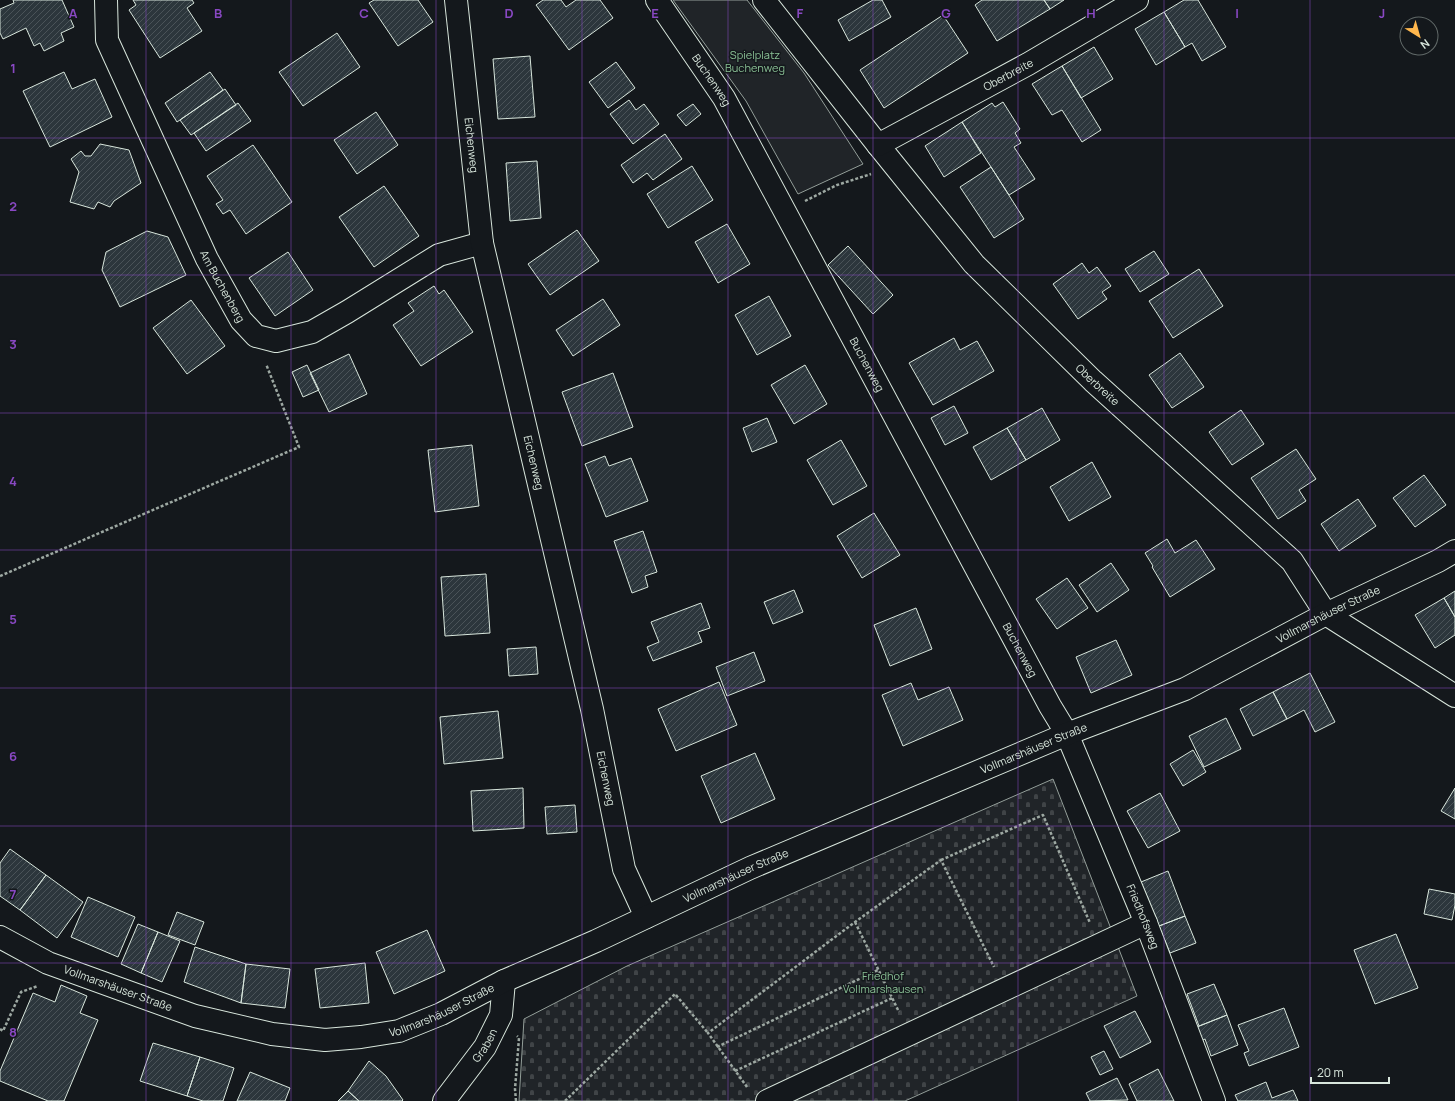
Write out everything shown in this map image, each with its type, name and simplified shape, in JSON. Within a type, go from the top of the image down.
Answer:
[{"type":"street","name":"Am Buchenberg","points":[[106,0],[107,40],[207,259],[241,320],[256,336]]},
{"type":"street","name":"Eichenweg","points":[[456,0],[482,243],[592,709],[624,869],[646,917]]},
{"type":"street","name":"Buchenweg","points":[[657,0],[724,98],[1042,692],[1067,734]]},
{"type":"street","name":"Oberbreite","points":[[764,0],[974,264],[1093,381],[1292,561],[1326,614]]},
{"type":"street","name":"Oberbreite","points":[[878,145],[1028,64],[1137,0]]},
{"type":"street","points":[[256,336],[276,341],[312,332],[439,256],[482,243]]},
{"type":"street","name":"Vollmarshäuser Straße","points":[[0,937],[48,963],[195,1016],[272,1034],[325,1040],[361,1037],[399,1031],[441,1014],[504,981],[596,941],[750,868],[1067,734],[1185,689],[1326,614],[1438,561],[1455,551]]},
{"type":"street","points":[[1326,614],[1455,696]]},
{"type":"street","name":"Friedhofsweg","points":[[1067,734],[1146,923],[1214,1101]]},
{"type":"street","points":[[767,1101],[1146,923]]},
{"type":"street","name":"Graben","points":[[444,1101],[485,1047],[501,1016],[504,981]]},
{"type":"path","points":[[785,211],[837,185],[895,166]]},
{"type":"path","points":[[0,576],[300,447],[256,336]]},
{"type":"path","points":[[708,1033],[940,860],[1043,815],[1100,944]]},
{"type":"path","points":[[940,860],[1004,989]]},
{"type":"path","points":[[855,922],[910,1034]]},
{"type":"path","points":[[718,1047],[878,970]]},
{"type":"path","points":[[0,1029],[3,1031],[21,992],[42,985]]},
{"type":"path","points":[[565,1101],[675,994],[708,1033],[748,1089]]},
{"type":"path","points":[[735,1072],[892,998]]},
{"type":"path","points":[[501,1016],[519,1038],[516,1101]]},
{"type":"green space","name":"Spielplatz Buchenweg","points":[[673,0],[747,0],[804,73],[863,164],[798,194],[746,101]]},
{"type":"green space","name":"Friedhof Vollmarshausen","points":[[1053,779],[1137,996],[905,1101],[519,1101],[524,1019],[627,966]]},
{"type":"building","points":[[13,0],[62,0],[74,27],[61,33],[64,41],[44,51],[40,43],[34,46],[26,28],[3,39],[0,33],[0,9],[14,3]]},
{"type":"building","points":[[133,0],[192,0],[194,3],[187,8],[202,31],[160,58],[129,10],[136,5]]},
{"type":"building","points":[[374,0],[418,0],[433,22],[398,46],[369,3]]},
{"type":"building","points":[[543,0],[561,0],[566,7],[576,0],[600,0],[613,18],[569,50],[536,5]]},
{"type":"building","points":[[873,0],[882,0],[891,17],[849,41],[838,20]]},
{"type":"building","points":[[982,0],[1044,0],[1050,9],[997,41],[975,5]]},
{"type":"building","points":[[1044,0],[1064,0],[1050,9]]},
{"type":"building","points":[[1184,0],[1198,0],[1226,47],[1202,61],[1192,43],[1185,47],[1164,12]]},
{"type":"building","points":[[1164,12],[1185,47],[1156,65],[1135,29]]},
{"type":"building","points":[[943,15],[968,53],[884,108],[860,70]]},
{"type":"building","points":[[337,33],[360,67],[303,106],[279,72]]},
{"type":"building","points":[[1094,47],[1113,79],[1081,98],[1062,66]]},
{"type":"building","points":[[530,56],[535,117],[498,119],[493,59]]},
{"type":"building","points":[[616,62],[635,88],[608,108],[589,82]]},
{"type":"building","points":[[1062,66],[1101,130],[1082,142],[1062,110],[1052,115],[1032,84]]},
{"type":"building","points":[[64,72],[72,89],[95,79],[112,117],[50,147],[23,91]]},
{"type":"building","points":[[210,72],[223,90],[177,122],[165,103]]},
{"type":"building","points":[[225,89],[236,105],[191,135],[180,120]]},
{"type":"building","points":[[629,100],[636,110],[644,104],[659,124],[633,144],[610,114]]},
{"type":"building","points":[[1003,102],[1020,129],[1015,133],[1021,143],[1014,147],[1035,179],[1009,195],[962,122],[992,103],[995,107]]},
{"type":"building","points":[[238,103],[251,121],[206,151],[194,133]]},
{"type":"building","points":[[693,104],[701,114],[686,126],[677,115]]},
{"type":"building","points":[[376,112],[398,145],[357,174],[334,140]]},
{"type":"building","points":[[962,122],[981,153],[944,177],[925,146]]},
{"type":"building","points":[[665,134],[682,159],[653,180],[647,173],[633,183],[621,165]]},
{"type":"building","points":[[100,144],[129,150],[141,183],[114,201],[110,207],[98,202],[94,209],[70,202],[79,172],[71,159],[81,151],[85,156],[91,156]]},
{"type":"building","points":[[253,145],[292,202],[246,234],[230,210],[223,214],[216,204],[223,200],[207,176]]},
{"type":"building","points":[[537,161],[541,218],[510,221],[506,163]]},
{"type":"building","points":[[692,166],[713,200],[668,228],[647,194]]},
{"type":"building","points":[[991,167],[1024,219],[994,238],[960,187]]},
{"type":"building","points":[[384,186],[419,236],[374,267],[339,217]]},
{"type":"building","points":[[727,224],[750,264],[718,283],[695,242]]},
{"type":"building","points":[[577,230],[599,261],[550,295],[528,264]]},
{"type":"building","points":[[147,231],[168,237],[186,275],[120,307],[102,270],[106,252]]},
{"type":"building","points":[[848,246],[893,295],[873,314],[828,265]]},
{"type":"building","points":[[1154,251],[1169,274],[1140,292],[1125,269]]},
{"type":"building","points":[[288,252],[313,290],[275,316],[249,278]]},
{"type":"building","points":[[1082,263],[1089,273],[1097,267],[1111,286],[1102,292],[1107,299],[1078,319],[1053,284]]},
{"type":"building","points":[[1199,269],[1223,306],[1173,338],[1149,301]]},
{"type":"building","points":[[434,286],[439,294],[444,290],[473,332],[421,366],[393,325],[414,311],[408,303]]},
{"type":"building","points":[[769,296],[791,336],[757,355],[735,315]]},
{"type":"building","points":[[603,299],[620,325],[573,356],[556,330]]},
{"type":"building","points":[[191,300],[225,346],[187,374],[153,328]]},
{"type":"building","points":[[954,338],[960,350],[977,341],[994,371],[933,405],[909,363]]},
{"type":"building","points":[[1180,353],[1204,387],[1172,408],[1149,375]]},
{"type":"building","points":[[349,354],[367,394],[329,412],[310,373]]},
{"type":"building","points":[[307,365],[319,390],[303,397],[292,372]]},
{"type":"building","points":[[805,365],[827,404],[794,424],[771,385]]},
{"type":"building","points":[[613,373],[633,427],[582,446],[562,392]]},
{"type":"building","points":[[954,406],[968,433],[945,445],[931,418]]},
{"type":"building","points":[[1042,408],[1060,440],[1026,460],[1007,428]]},
{"type":"building","points":[[1241,410],[1264,444],[1232,465],[1209,432]]},
{"type":"building","points":[[767,418],[777,442],[752,452],[743,428]]},
{"type":"building","points":[[1007,428],[1026,460],[991,480],[973,447]]},
{"type":"building","points":[[841,440],[867,486],[833,505],[807,460]]},
{"type":"building","points":[[472,445],[479,506],[435,512],[428,450]]},
{"type":"building","points":[[1296,449],[1316,479],[1299,490],[1306,501],[1278,519],[1251,478]]},
{"type":"building","points":[[605,456],[609,466],[631,458],[648,501],[606,517],[585,464]]},
{"type":"building","points":[[1092,462],[1111,497],[1069,521],[1050,487]]},
{"type":"building","points":[[1424,475],[1446,505],[1415,527],[1393,498]]},
{"type":"building","points":[[1358,499],[1376,526],[1339,551],[1321,524]]},
{"type":"building","points":[[874,513],[900,555],[862,578],[837,536]]},
{"type":"building","points":[[643,531],[657,572],[645,576],[648,587],[632,593],[614,541]]},
{"type":"building","points":[[1167,539],[1175,553],[1196,540],[1215,569],[1170,597],[1145,553]]},
{"type":"building","points":[[1111,563],[1129,590],[1097,612],[1079,585]]},
{"type":"building","points":[[486,574],[490,633],[445,636],[441,577]]},
{"type":"building","points":[[1067,578],[1088,608],[1057,629],[1036,599]]},
{"type":"building","points":[[794,590],[803,612],[773,624],[764,602]]},
{"type":"building","points":[[1455,591],[1455,617],[1444,598]]},
{"type":"building","points":[[1444,598],[1455,617],[1455,635],[1435,648],[1415,615]]},
{"type":"building","points":[[701,603],[710,628],[698,632],[702,642],[653,661],[647,647],[659,642],[651,622]]},
{"type":"building","points":[[916,608],[932,649],[890,666],[874,625]]},
{"type":"building","points":[[1116,640],[1132,675],[1091,693],[1076,657]]},
{"type":"building","points":[[536,647],[538,674],[509,676],[507,649]]},
{"type":"building","points":[[754,652],[765,681],[727,696],[716,667]]},
{"type":"building","points":[[1310,673],[1335,722],[1315,732],[1304,710],[1287,719],[1273,692]]},
{"type":"building","points":[[719,682],[737,725],[676,751],[658,709]]},
{"type":"building","points":[[911,683],[918,700],[949,687],[963,720],[903,746],[882,695]]},
{"type":"building","points":[[1273,692],[1287,719],[1253,736],[1240,709]]},
{"type":"building","points":[[498,711],[503,758],[444,764],[440,717]]},
{"type":"building","points":[[1226,718],[1241,749],[1204,767],[1189,736]]},
{"type":"building","points":[[1193,750],[1206,772],[1183,786],[1170,764]]},
{"type":"building","points":[[755,753],[775,799],[721,823],[701,776]]},
{"type":"building","points":[[523,788],[524,828],[473,831],[471,791]]},
{"type":"building","points":[[1455,788],[1455,819],[1441,811]]},
{"type":"building","points":[[1160,793],[1180,831],[1148,848],[1127,811]]},
{"type":"building","points":[[575,805],[577,832],[547,834],[545,807]]},
{"type":"building","points":[[10,849],[46,875],[20,910],[0,896],[0,863]]},
{"type":"building","points":[[1168,871],[1185,916],[1159,926],[1141,882]]},
{"type":"building","points":[[46,875],[83,902],[57,938],[20,910]]},
{"type":"building","points":[[1429,889],[1455,894],[1455,905],[1452,920],[1424,914]]},
{"type":"building","points":[[88,897],[135,917],[118,957],[71,937]]},
{"type":"building","points":[[177,912],[204,922],[195,945],[168,935]]},
{"type":"building","points":[[1185,916],[1196,943],[1170,953],[1159,926]]},
{"type":"building","points":[[138,924],[158,932],[141,973],[121,964]]},
{"type":"building","points":[[427,930],[445,971],[394,994],[376,952]]},
{"type":"building","points":[[158,932],[180,941],[162,982],[141,973]]},
{"type":"building","points":[[1396,934],[1418,988],[1375,1004],[1354,950]]},
{"type":"building","points":[[195,947],[246,964],[241,1003],[184,982]]},
{"type":"building","points":[[365,963],[369,1003],[320,1008],[315,969]]},
{"type":"building","points":[[246,964],[290,969],[285,1008],[241,1003]]},
{"type":"building","points":[[1214,984],[1227,1015],[1199,1026],[1187,994]]},
{"type":"building","points":[[61,985],[87,996],[80,1013],[98,1020],[64,1101],[48,1101],[0,1081],[0,1071],[33,993],[55,1002]]},
{"type":"building","points":[[1284,1008],[1299,1047],[1249,1066],[1244,1053],[1249,1051],[1238,1025]]},
{"type":"building","points":[[1135,1011],[1151,1042],[1120,1058],[1104,1026]]},
{"type":"building","points":[[1227,1015],[1238,1045],[1211,1056],[1205,1039],[1197,1043],[1192,1029]]},
{"type":"building","points":[[153,1043],[200,1057],[187,1096],[140,1081]]},
{"type":"building","points":[[1104,1051],[1113,1069],[1100,1075],[1091,1057]]},
{"type":"building","points":[[200,1057],[234,1068],[223,1101],[203,1101],[187,1096]]},
{"type":"building","points":[[369,1061],[386,1076],[403,1100],[402,1101],[359,1101],[348,1091]]},
{"type":"building","points":[[1158,1069],[1174,1101],[1137,1101],[1129,1084]]},
{"type":"building","points":[[250,1072],[290,1088],[285,1101],[237,1101]]},
{"type":"building","points":[[1117,1078],[1128,1100],[1090,1101],[1086,1093]]},
{"type":"building","points":[[1266,1082],[1272,1098],[1293,1090],[1298,1101],[1238,1101],[1235,1095]]},
{"type":"building","points":[[348,1091],[359,1101],[338,1101]]}]
